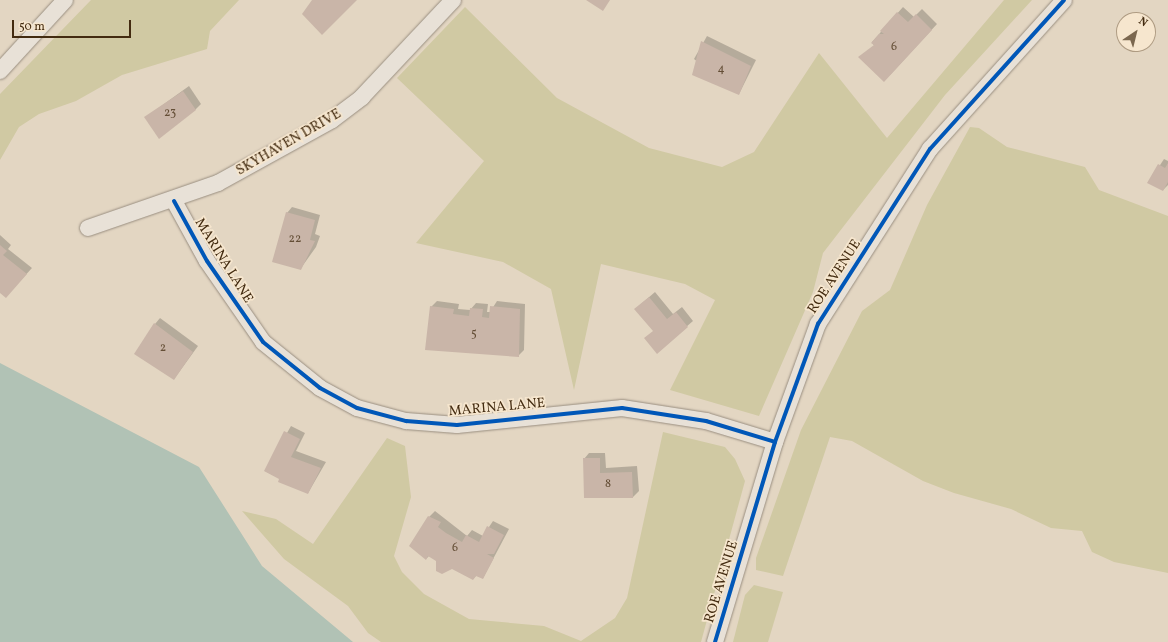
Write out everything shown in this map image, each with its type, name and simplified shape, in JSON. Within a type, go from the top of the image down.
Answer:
[{"type":"street","points":[[0,71],[65,0]]},
{"type":"street","name":"SKYHAVEN DRIVE","points":[[88,228],[174,201],[252,166],[332,120],[362,97],[453,0]]},
{"type":"street","name":"ROE AVENUE","points":[[715,642],[775,442],[818,324],[930,149],[1064,0]]},
{"type":"street","name":"MARINA LANE","points":[[174,201],[207,261],[263,342],[315,385],[357,408],[406,421],[457,425],[622,408],[706,421],[775,442]]},
{"type":"shaded area","points":[[91,0],[239,0],[210,31],[207,49],[122,75],[76,101],[39,114],[19,127],[0,160],[0,94]]},
{"type":"shaded area","points":[[1004,0],[1032,0],[945,95],[823,253],[813,292],[759,416],[670,390],[715,300],[685,284],[601,264],[574,390],[551,289],[503,262],[416,243],[484,161],[397,78],[465,7],[557,98],[649,148],[722,167],[754,152],[819,53],[887,138]]},
{"type":"shaded area","points":[[970,127],[979,128],[1007,147],[1085,167],[1099,190],[1168,216],[1168,573],[1114,562],[1092,552],[1082,531],[1051,528],[1011,509],[954,493],[923,481],[852,441],[830,437],[783,576],[756,570],[756,558],[801,430],[862,311],[890,290],[927,205]]},
{"type":"shaded area","points":[[0,363],[199,467],[262,566],[353,642],[0,642]]},
{"type":"shaded area","points":[[663,432],[725,447],[735,459],[745,481],[701,642],[381,642],[368,633],[348,606],[284,559],[242,511],[276,519],[313,544],[387,438],[405,446],[411,497],[394,556],[402,572],[424,594],[469,619],[544,626],[581,641],[615,618],[627,598]]},
{"type":"shaded area","points":[[754,585],[783,592],[768,642],[733,642],[745,595]]},
{"type":"building","points":[[312,0],[357,0],[322,35],[302,14]]},
{"type":"building","points":[[586,0],[610,0],[603,11]]},
{"type":"building","points":[[897,12],[908,22],[916,14],[932,30],[884,82],[858,57],[874,45],[871,43],[879,34],[884,34],[880,31]]},
{"type":"building","points":[[701,41],[751,66],[739,95],[692,75]]},
{"type":"building","points":[[183,91],[196,110],[159,139],[144,117]]},
{"type":"building","points":[[1168,163],[1168,182],[1163,191],[1147,183],[1158,164],[1165,168]]},
{"type":"building","points":[[286,212],[315,220],[310,240],[315,241],[301,270],[272,262]]},
{"type":"building","points":[[0,245],[7,251],[3,255],[27,274],[6,298],[0,293]]},
{"type":"building","points":[[649,297],[667,319],[676,312],[688,327],[657,354],[644,338],[653,331],[634,309]]},
{"type":"building","points":[[430,306],[454,309],[453,314],[469,316],[470,308],[483,309],[482,317],[489,318],[490,306],[520,309],[519,357],[425,350]]},
{"type":"building","points":[[154,323],[193,352],[174,380],[134,354]]},
{"type":"building","points":[[284,431],[300,439],[291,457],[321,468],[308,494],[278,482],[279,479],[264,471]]},
{"type":"building","points":[[583,458],[600,458],[600,473],[632,472],[633,498],[584,498]]},
{"type":"building","points":[[428,516],[441,522],[438,527],[462,542],[466,535],[479,542],[487,526],[504,535],[494,554],[487,554],[494,558],[483,579],[476,576],[473,580],[452,569],[442,574],[436,571],[436,561],[428,556],[426,560],[409,546]]},
{"type":"cycle path","points":[[715,642],[775,442],[818,324],[930,149],[1064,0]]},
{"type":"cycle path","points":[[174,201],[207,261],[263,342],[320,388],[357,408],[406,421],[457,425],[622,408],[706,421],[775,442]]}]
